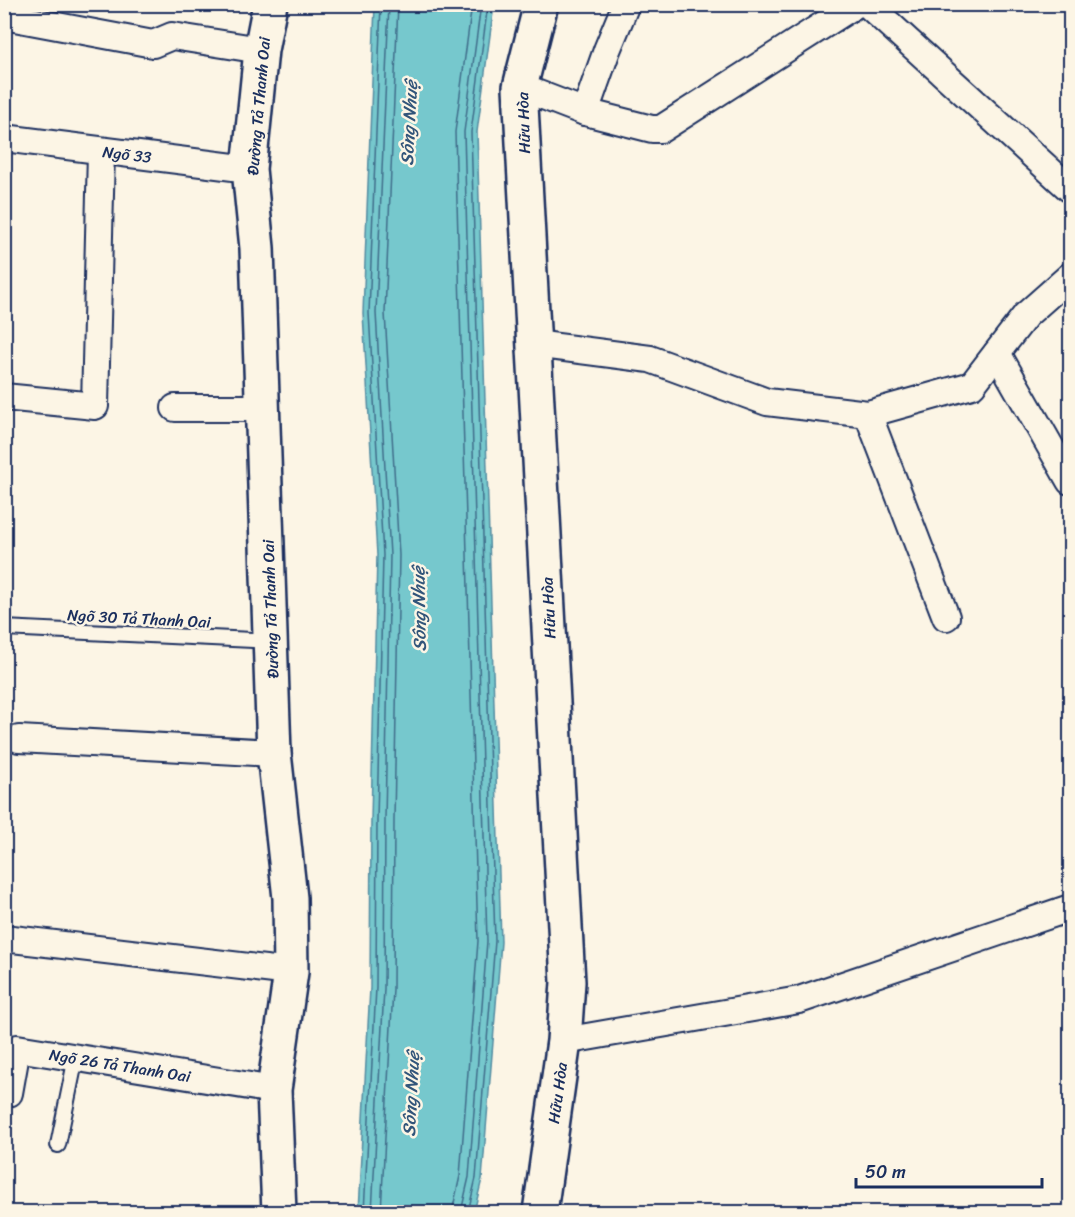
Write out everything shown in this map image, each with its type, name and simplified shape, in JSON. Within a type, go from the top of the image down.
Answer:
[{"type":"street","name":"Đường Tả Thanh Oai","points":[[270,4],[261,50],[249,169],[257,248],[274,753],[290,898],[291,972],[274,1090],[279,1212]]},
{"type":"street","name":"Hữu Hòa","points":[[540,1212],[564,1041],[568,982],[520,87],[541,4]]},
{"type":"street","points":[[585,112],[626,4]]},
{"type":"street","points":[[520,87],[585,112],[652,129],[661,129],[856,4]]},
{"type":"street","points":[[867,4],[1071,189]]},
{"type":"street","points":[[4,16],[153,44],[172,36],[261,50]]},
{"type":"street","name":"Ngõ 33","points":[[4,138],[249,169]]},
{"type":"street","points":[[4,397],[95,406],[101,151]]},
{"type":"street","points":[[534,344],[650,358],[767,402],[868,414],[972,385],[1026,315],[1071,276]]},
{"type":"street","points":[[997,353],[1071,481]]},
{"type":"street","points":[[175,408],[263,408]]},
{"type":"street","points":[[868,414],[946,618]]},
{"type":"street","points":[[19,740],[274,753]]},
{"type":"street","points":[[564,1041],[799,999],[1071,908]]},
{"type":"street","points":[[4,938],[291,972]]},
{"type":"street","name":"Ngõ 26 Tả Thanh Oai","points":[[4,1094],[9,1093],[17,1048],[274,1090]]},
{"type":"lane","name":"Ngõ 30 Tả Thanh Oai","points":[[4,628],[272,641]]},
{"type":"lane","points":[[58,1145],[76,1057]]},
{"type":"water","name":"Sông Nhuệ","points":[[375,5],[494,5],[477,132],[501,942],[482,1179],[474,1212],[358,1212],[370,988],[377,555],[363,313]]}]
